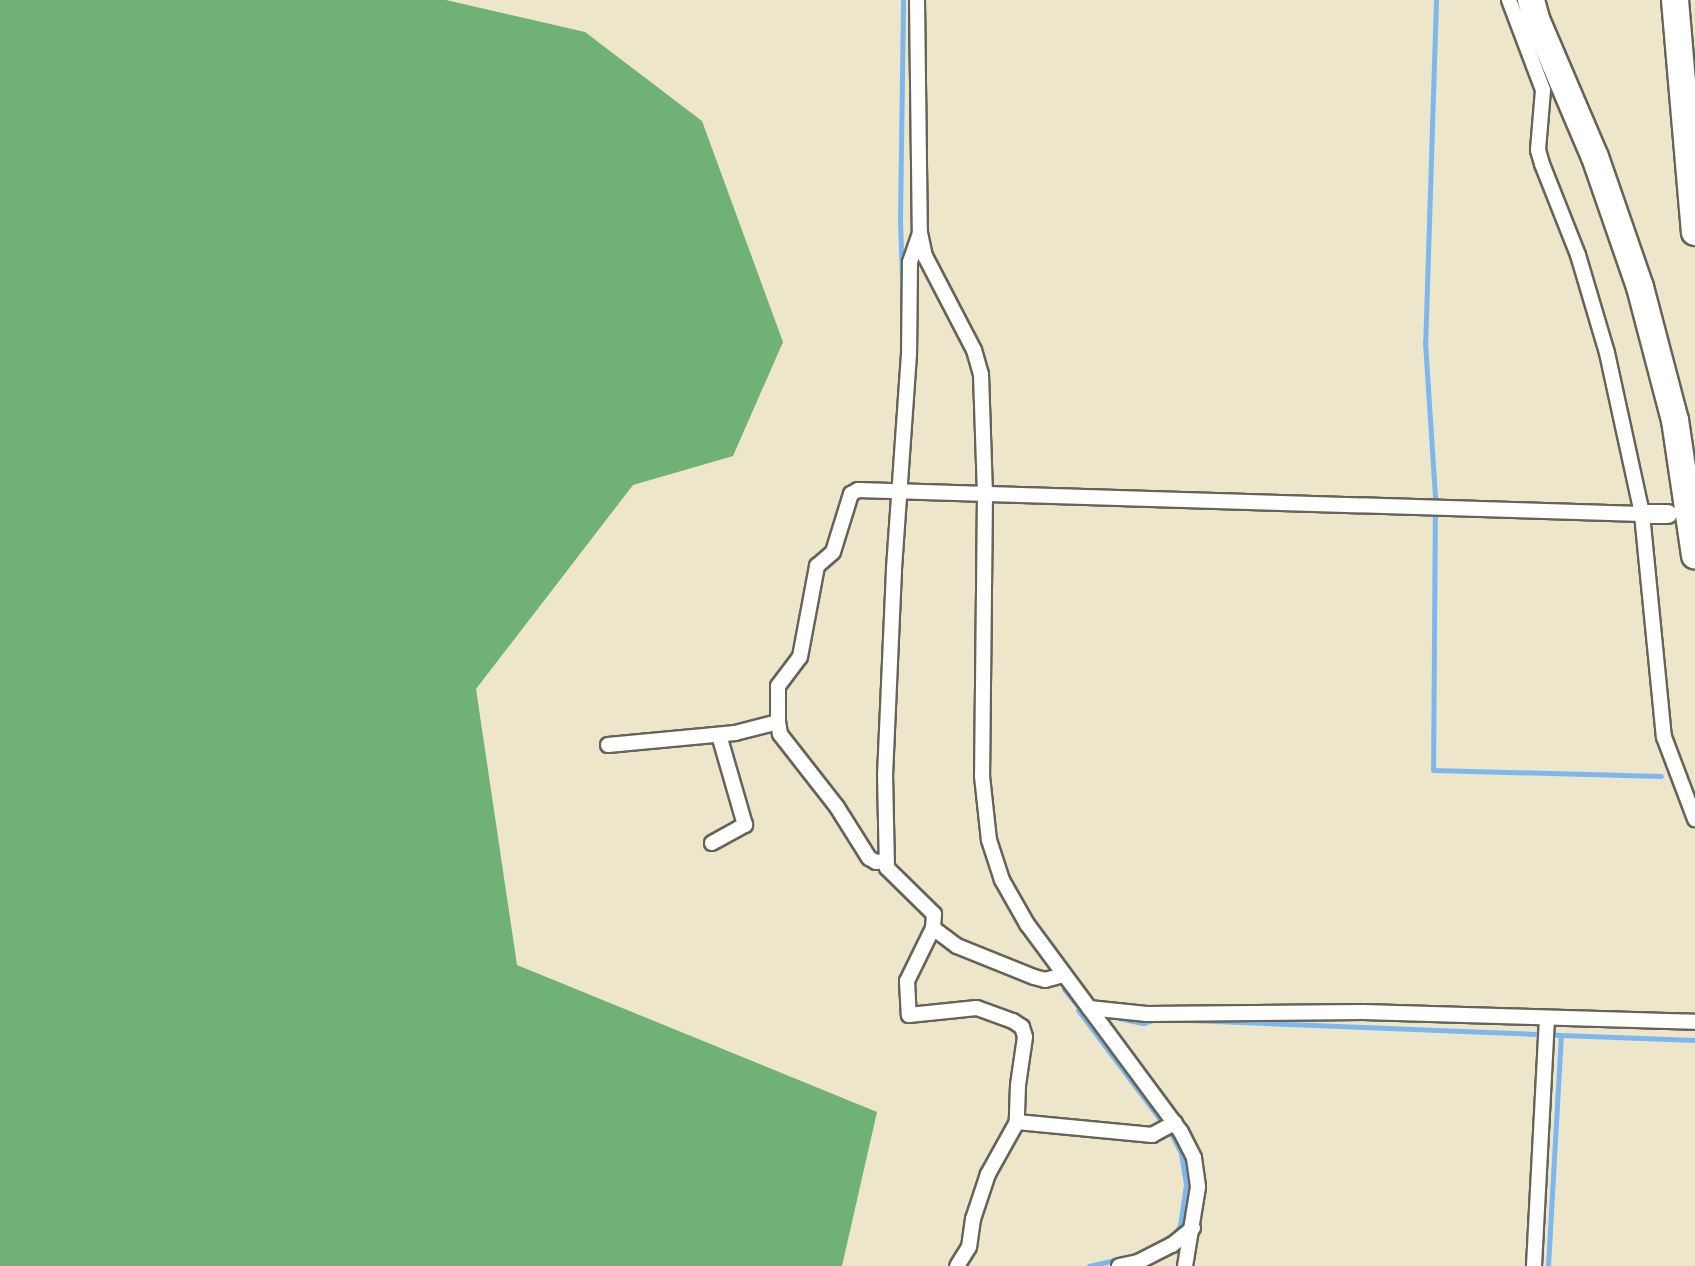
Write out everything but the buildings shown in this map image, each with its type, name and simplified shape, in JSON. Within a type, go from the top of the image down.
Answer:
[{"type":"highway","points":[[1531,0],[1536,19],[1595,157],[1640,287],[1675,420],[1695,556]]},
{"type":"highway","points":[[1675,0],[1695,232]]},
{"type":"street","points":[[917,0],[920,233],[925,256],[974,350],[981,374],[985,494],[984,813],[1002,880],[1027,924],[1194,1158],[1198,1187],[1185,1266]]},
{"type":"street","points":[[1509,0],[1543,90],[1538,150],[1578,255],[1607,353],[1642,514],[1664,737],[1695,819]]},
{"type":"street","points":[[882,862],[910,262],[920,233]]},
{"type":"street","points":[[957,1266],[969,1247],[973,1219],[988,1174],[1017,1122],[1018,1085],[1025,1053],[1022,1027],[977,1008],[909,1015],[907,981],[933,923],[934,914],[882,862],[869,858],[837,807],[780,734],[778,722],[778,686],[800,657],[817,566],[833,552],[851,494],[858,490],[898,489],[1668,514]]},
{"type":"street","points":[[608,745],[719,735],[778,722]]},
{"type":"street","points":[[712,843],[745,825],[719,735]]},
{"type":"street","points":[[933,923],[957,946],[1034,977],[1045,980],[1064,975]]},
{"type":"street","points":[[1089,1008],[1147,1014],[1363,1012],[1547,1030],[1695,1022]]},
{"type":"street","points":[[1534,1266],[1547,1030]]},
{"type":"street","points":[[1017,1122],[1152,1135],[1170,1126]]},
{"type":"street","points":[[1119,1266],[1138,1262],[1172,1245],[1193,1228]]},
{"type":"green space","points":[[0,0],[446,0],[585,32],[702,121],[783,342],[733,456],[633,485],[476,689],[517,965],[877,1112],[842,1266],[0,1266]]},
{"type":"waterway","points":[[903,0],[900,219],[903,307]]},
{"type":"waterway","points":[[1436,0],[1425,342],[1435,496],[1433,770],[1661,776]]},
{"type":"waterway","points":[[879,824],[880,858]]},
{"type":"waterway","points":[[1023,966],[1048,974]]},
{"type":"waterway","points":[[1064,989],[1080,1009]]},
{"type":"waterway","points":[[1078,1010],[1172,1135],[1181,1153],[1186,1184],[1180,1226],[1174,1234],[1152,1247]]},
{"type":"waterway","points":[[1119,1018],[1143,1023],[1156,1019]]},
{"type":"waterway","points":[[1190,1020],[1561,1035]]},
{"type":"waterway","points":[[1548,1266],[1561,1035],[1695,1040]]},
{"type":"waterway","points":[[1089,1266],[1120,1259]]}]
